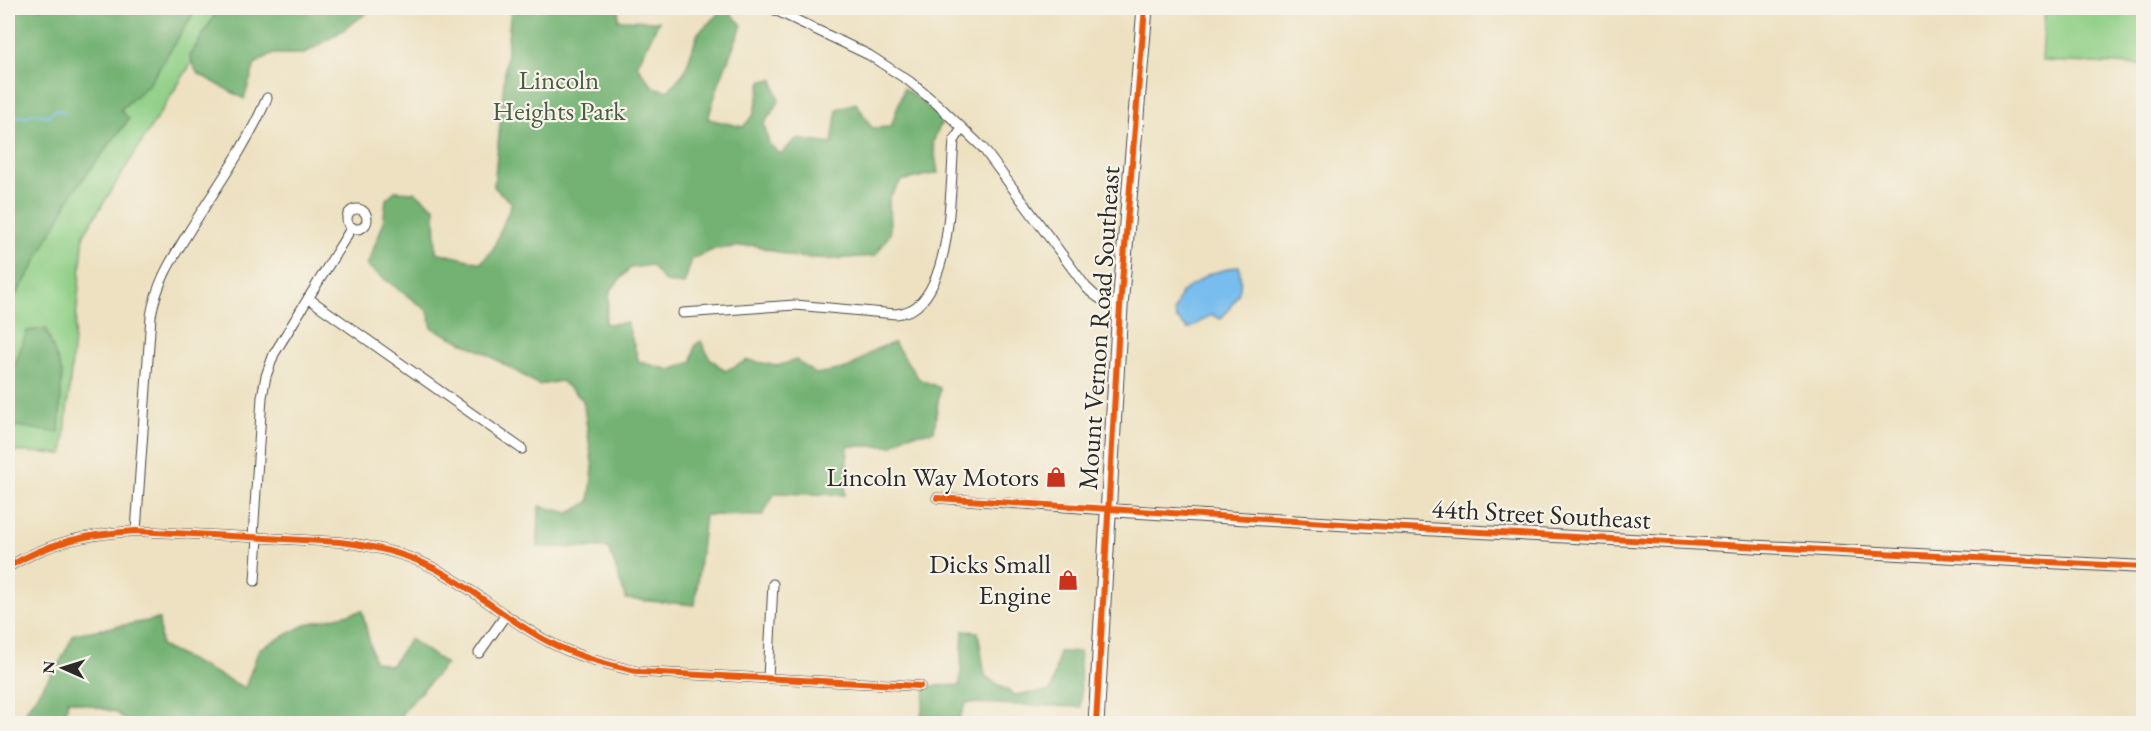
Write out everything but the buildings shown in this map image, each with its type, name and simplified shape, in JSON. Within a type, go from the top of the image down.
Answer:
[{"type":"main road","name":"Mount Vernon Road Southeast","points":[[1096,723],[1120,307],[1145,8]]},
{"type":"street","points":[[771,8],[851,45],[890,68],[937,104],[983,148],[1086,287],[1101,300],[1120,307]]},
{"type":"street","points":[[136,531],[150,316],[154,295],[170,261],[256,124],[267,98]]},
{"type":"street","points":[[683,313],[795,305],[896,314],[908,312],[918,306],[932,286],[943,260],[954,141],[962,128]]},
{"type":"street","points":[[255,581],[262,397],[266,376],[274,354],[352,227]]},
{"type":"street","points":[[308,298],[522,449]]},
{"type":"street","name":"44th Street Southeast","points":[[937,498],[1405,528],[2144,567]]},
{"type":"street","points":[[8,567],[47,547],[74,538],[136,531],[366,545],[391,552],[444,573],[505,616],[549,643],[608,665],[640,672],[920,686]]},
{"type":"street","points":[[768,678],[773,584]]},
{"type":"street","points":[[479,652],[505,616]]},
{"type":"green space","points":[[8,8],[226,8],[84,234],[63,454],[8,451]]},
{"type":"green space","points":[[8,8],[197,8],[149,84],[120,110],[129,119],[73,192],[31,271],[8,308]]},
{"type":"green space","points":[[219,8],[374,8],[304,54],[271,54],[255,64],[244,99],[197,73],[190,56]]},
{"type":"green space","name":"Lincoln Heights Park","points":[[511,8],[619,8],[618,20],[659,21],[637,66],[653,87],[668,91],[685,71],[698,33],[725,8],[742,25],[719,83],[708,119],[743,127],[754,114],[762,81],[773,79],[779,101],[764,124],[769,144],[781,154],[796,139],[832,144],[837,109],[856,103],[872,128],[891,127],[904,88],[943,119],[933,142],[938,173],[901,181],[889,198],[890,234],[875,256],[832,259],[794,257],[754,245],[715,249],[692,259],[684,284],[665,282],[651,265],[630,268],[610,291],[605,324],[627,323],[639,362],[671,370],[692,362],[695,345],[701,341],[709,357],[725,371],[748,360],[777,366],[796,360],[816,374],[849,368],[876,349],[894,343],[919,379],[940,388],[934,431],[907,435],[892,446],[848,446],[845,495],[775,493],[762,516],[705,515],[695,605],[626,599],[609,548],[538,547],[539,506],[570,513],[589,502],[593,469],[583,400],[561,381],[539,385],[485,353],[432,328],[428,311],[367,266],[383,224],[386,199],[395,191],[415,192],[435,208],[436,252],[481,263],[493,249],[512,203],[494,187]]},
{"type":"green space","points":[[2045,8],[2143,8],[2143,65],[2042,61]]},
{"type":"green space","points":[[46,329],[62,373],[59,433],[17,426],[8,430],[8,374],[13,370],[27,331]]},
{"type":"green space","points":[[362,611],[374,661],[391,666],[410,639],[446,664],[401,714],[409,723],[128,723],[116,712],[68,700],[64,723],[26,723],[21,717],[60,662],[74,634],[159,619],[161,646],[245,688],[259,649],[307,624]]},
{"type":"green space","points":[[963,631],[978,632],[985,676],[1014,695],[1051,691],[1059,652],[1080,652],[1081,707],[966,703],[959,723],[920,723],[926,686],[960,685]]},
{"type":"water","points":[[1239,266],[1241,283],[1238,295],[1221,319],[1212,315],[1188,329],[1177,319],[1174,312],[1181,293],[1209,274]]},
{"type":"waterway","points":[[8,122],[19,116],[26,118],[32,113],[47,116],[55,110],[65,112]]},
{"type":"cycle path","points":[[1096,724],[1120,307],[1145,8]]},
{"type":"cycle path","points":[[937,498],[1405,528],[2144,567]]},
{"type":"cycle path","points":[[8,567],[54,545],[101,534],[136,531],[340,542],[381,549],[421,562],[458,582],[549,642],[582,656],[640,672],[920,686]]},
{"type":"place","name":"Lincoln Way Motors","points":[[1056,477]]},
{"type":"place","name":"Dicks Small Engine","points":[[1068,580]]}]
